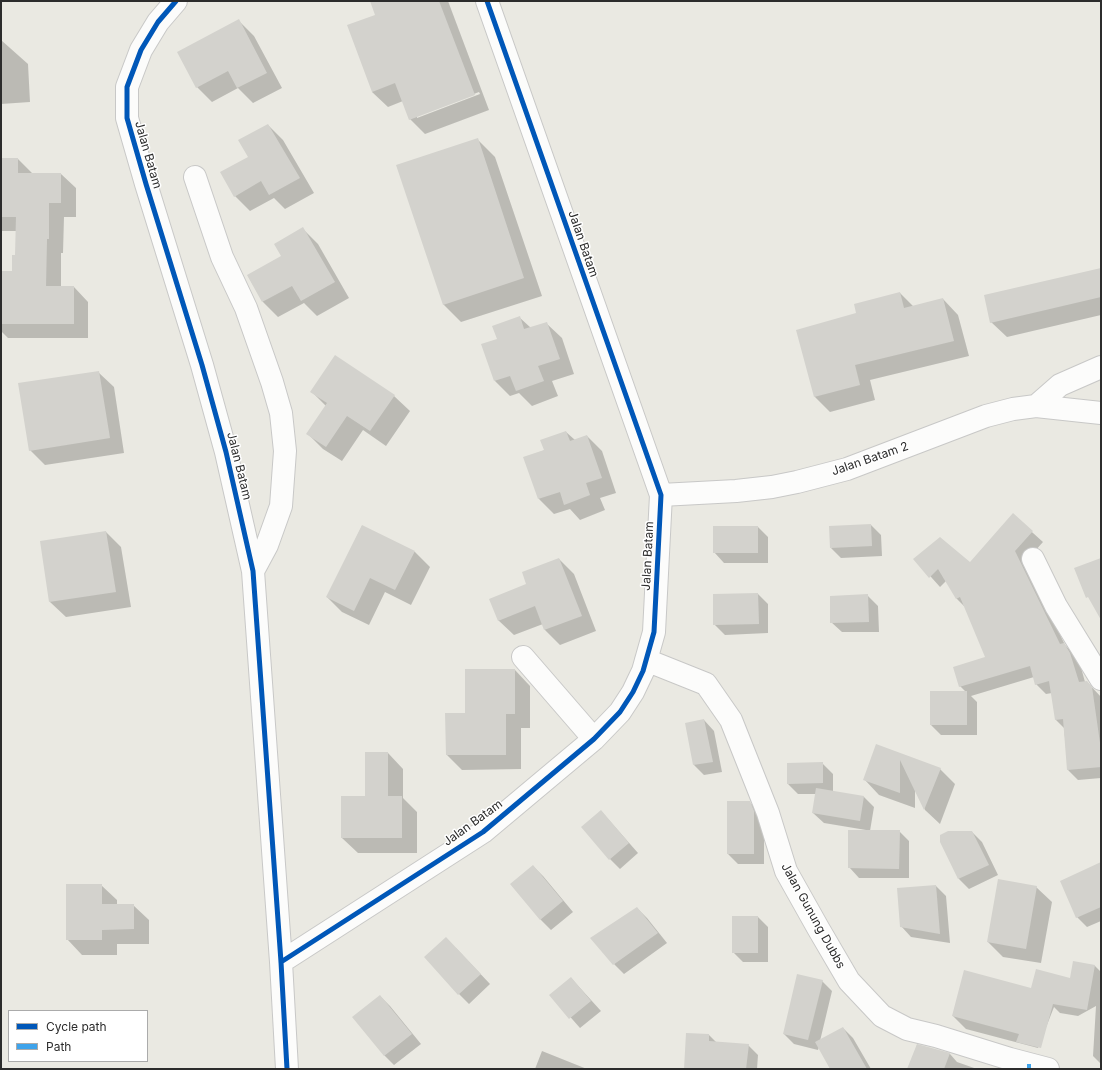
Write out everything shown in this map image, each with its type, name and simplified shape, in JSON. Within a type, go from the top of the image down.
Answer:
[{"type":"street","name":"Jalan Batam","points":[[176,1],[158,22],[141,50],[127,86],[127,118],[148,192],[202,365],[226,452],[253,571],[281,962],[286,1069]]},
{"type":"street","name":"Jalan Batam","points":[[281,962],[482,832],[594,739],[620,712],[634,692],[643,671],[654,632],[661,495],[487,1]]},
{"type":"street","points":[[195,177],[222,258],[246,308],[272,382],[281,413],[285,450],[281,506],[267,545],[253,571]]},
{"type":"street","points":[[1036,406],[1060,385],[1101,367]]},
{"type":"street","name":"Jalan Batam 2","points":[[661,495],[736,491],[797,482],[847,469],[986,416],[1014,409],[1036,406],[1101,413]]},
{"type":"street","points":[[1033,559],[1056,606],[1101,679]]},
{"type":"street","points":[[523,658],[594,739]]},
{"type":"street","name":"Jalan Gunung Dubbs","points":[[646,660],[706,684],[731,720],[768,813],[786,871],[849,981],[882,1016],[907,1029],[936,1036],[1035,1067]]},
{"type":"building","points":[[370,1],[439,1],[475,95],[409,120],[395,83],[372,92],[347,25],[375,15]]},
{"type":"building","points":[[239,19],[267,73],[237,88],[228,71],[196,88],[177,52]]},
{"type":"building","points":[[268,124],[300,178],[269,195],[261,181],[234,197],[220,172],[248,157],[238,140]]},
{"type":"building","points":[[478,138],[524,278],[443,305],[396,165]]},
{"type":"building","points":[[1,158],[18,158],[18,173],[61,173],[61,203],[49,203],[49,239],[47,239],[46,286],[74,286],[74,324],[1,324],[1,271],[12,271],[12,255],[15,255],[16,217],[1,217]]},
{"type":"building","points":[[303,227],[335,282],[301,301],[292,286],[262,302],[247,275],[281,256],[274,244]]},
{"type":"building","points":[[1101,268],[1101,297],[990,323],[984,295]]},
{"type":"building","points":[[900,292],[904,308],[943,298],[954,341],[855,365],[860,385],[814,397],[796,330],[856,313],[854,304]]},
{"type":"building","points":[[520,316],[524,329],[547,322],[560,359],[538,366],[544,381],[516,391],[510,376],[494,381],[481,344],[497,339],[492,326]]},
{"type":"building","points":[[335,355],[395,395],[370,431],[347,416],[326,447],[306,434],[327,403],[310,392]]},
{"type":"building","points":[[99,371],[110,438],[29,451],[18,383]]},
{"type":"building","points":[[566,431],[570,441],[587,435],[602,478],[586,483],[590,495],[564,505],[560,492],[538,499],[523,457],[544,450],[540,440]]},
{"type":"building","points":[[1013,513],[1033,531],[1015,551],[1060,644],[1064,643],[1070,653],[1079,682],[1087,681],[1092,687],[1101,750],[1101,767],[1067,770],[1063,719],[1055,720],[1049,681],[1035,685],[1030,666],[959,687],[953,667],[985,657],[960,597],[956,599],[938,569],[929,578],[913,559],[940,537],[970,562]]},
{"type":"building","points":[[871,524],[872,546],[830,548],[829,526]]},
{"type":"building","points":[[362,525],[415,551],[395,590],[370,578],[354,611],[326,597]]},
{"type":"building","points":[[713,526],[758,526],[758,553],[713,553]]},
{"type":"building","points":[[106,531],[116,592],[49,602],[40,541]]},
{"type":"building","points":[[559,558],[582,616],[544,630],[535,606],[498,621],[489,599],[526,584],[522,572]]},
{"type":"building","points":[[1101,558],[1101,620],[1088,597],[1086,598],[1074,568]]},
{"type":"building","points":[[758,593],[759,624],[713,625],[713,594]]},
{"type":"building","points":[[868,594],[869,622],[830,623],[830,596]]},
{"type":"building","points":[[465,669],[515,669],[515,714],[506,714],[506,755],[446,755],[445,713],[465,713]]},
{"type":"building","points":[[930,691],[967,691],[967,725],[930,725]]},
{"type":"building","points":[[704,719],[713,762],[693,765],[685,723]]},
{"type":"building","points":[[876,744],[941,768],[924,810],[900,760],[900,793],[863,780]]},
{"type":"building","points":[[365,752],[388,752],[388,796],[402,796],[402,838],[341,838],[341,796],[365,796]]},
{"type":"building","points":[[823,762],[823,783],[787,784],[787,763]]},
{"type":"building","points":[[816,788],[864,796],[860,821],[812,813]]},
{"type":"building","points":[[727,801],[750,801],[754,811],[754,854],[727,854]]},
{"type":"building","points":[[601,810],[629,843],[609,860],[581,827]]},
{"type":"building","points":[[848,830],[900,830],[899,869],[848,868]]},
{"type":"building","points":[[948,831],[972,831],[989,865],[958,879],[940,842],[940,835]]},
{"type":"building","points":[[1101,862],[1101,907],[1076,918],[1060,881]]},
{"type":"building","points":[[533,865],[563,901],[540,920],[510,884]]},
{"type":"building","points":[[998,879],[1037,886],[1026,949],[987,942]]},
{"type":"building","points":[[66,884],[102,884],[102,904],[134,904],[134,929],[102,930],[102,940],[66,940]]},
{"type":"building","points":[[936,885],[940,934],[900,927],[897,888]]},
{"type":"building","points":[[637,907],[658,933],[613,965],[590,938]]},
{"type":"building","points":[[732,916],[758,916],[758,953],[732,953]]},
{"type":"building","points":[[446,937],[481,974],[458,995],[424,957]]},
{"type":"building","points":[[1073,961],[1095,965],[1087,1010],[1053,1004],[1041,1048],[1016,1042],[1019,1034],[952,1016],[964,970],[1031,988],[1036,969],[1070,978]]},
{"type":"building","points":[[797,974],[823,980],[808,1040],[783,1034]]},
{"type":"building","points":[[571,977],[591,1001],[569,1019],[549,995]]},
{"type":"building","points":[[380,995],[412,1034],[384,1056],[352,1017]]},
{"type":"building","points":[[843,1027],[867,1069],[830,1069],[815,1042]]},
{"type":"building","points":[[686,1033],[709,1034],[709,1041],[749,1044],[746,1069],[684,1069]]},
{"type":"building","points":[[917,1044],[950,1053],[944,1069],[907,1069]]},
{"type":"marked path","points":[[1029,1064],[1029,1069]]},
{"type":"cycle path","points":[[176,1],[158,22],[141,50],[127,87],[127,118],[202,365],[226,452],[253,571],[281,962],[287,1069]]},
{"type":"cycle path","points":[[281,962],[483,832],[594,739],[620,712],[633,692],[643,671],[654,632],[661,495],[487,1]]}]
